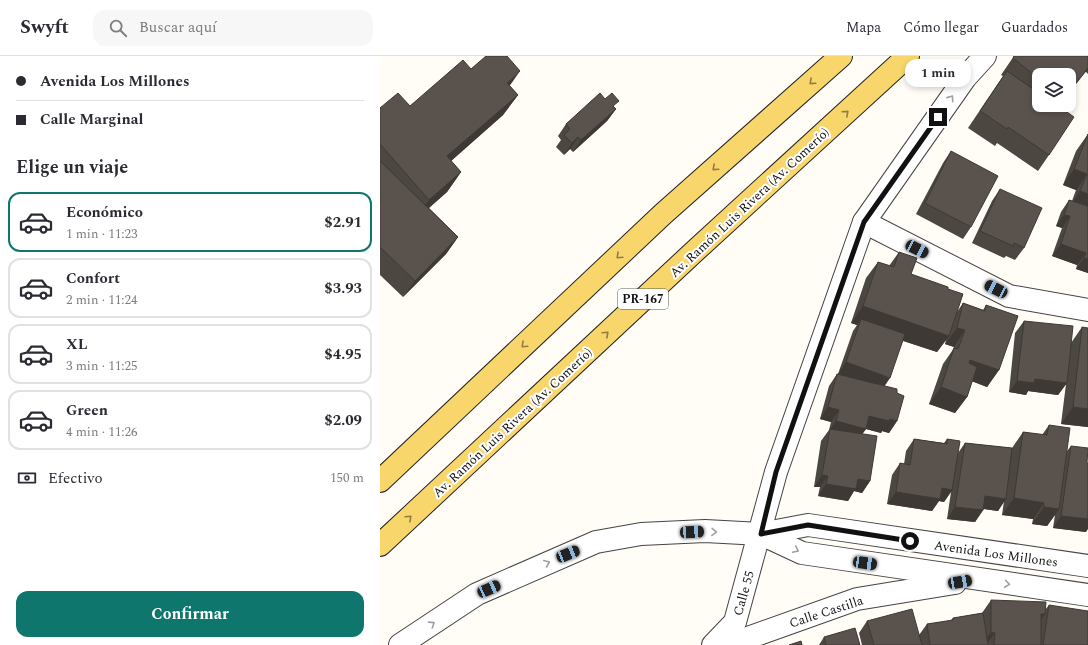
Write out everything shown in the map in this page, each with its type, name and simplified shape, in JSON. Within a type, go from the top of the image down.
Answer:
[{"type":"main road","points":[[380,481],[663,214],[841,56]]},
{"type":"main road","name":"Av. Ramón Luis Rivera (Av. Comerío)","points":[[380,544],[908,56]]},
{"type":"street","name":"Calle 55","points":[[714,645],[735,622],[761,534],[776,472],[864,222],[965,78],[985,56]]},
{"type":"street","points":[[864,222],[1009,296],[1088,310]]},
{"type":"street","name":"Avenida Los Millones","points":[[761,534],[808,525],[1088,566]]},
{"type":"street","points":[[400,645],[477,594],[596,542],[648,534],[705,531],[761,534],[802,553],[1088,595]]},
{"type":"street","name":"Calle Castilla","points":[[728,645],[857,599],[974,579]]},
{"type":"building","points":[[486,56],[507,56],[520,71],[507,83],[518,95],[447,156],[461,172],[429,200],[380,144],[380,108],[398,93],[410,106],[463,60],[471,69]]},
{"type":"building","points":[[1014,56],[1088,56],[1088,68],[1076,83],[1076,68],[1032,68],[1032,73],[1013,58]]},
{"type":"building","points":[[1007,71],[1032,88],[1032,112],[1067,112],[1074,117],[1049,155],[1008,127],[1007,129],[980,111]]},
{"type":"building","points":[[600,93],[605,99],[612,93],[619,101],[613,106],[616,109],[581,140],[578,137],[572,143],[564,135],[570,129],[566,124]]},
{"type":"building","points":[[1088,134],[1088,194],[1080,191],[1087,174],[1074,169]]},
{"type":"building","points":[[951,151],[998,176],[971,227],[925,203]]},
{"type":"building","points":[[380,161],[458,237],[415,281],[380,247]]},
{"type":"building","points":[[1000,189],[1042,208],[1024,248],[1014,243],[1013,246],[980,231]]},
{"type":"building","points":[[1069,200],[1088,206],[1088,259],[1084,258],[1086,253],[1061,244],[1070,216],[1064,215]]},
{"type":"building","points":[[899,252],[917,258],[911,274],[963,294],[949,336],[863,306],[878,262],[894,267]]},
{"type":"building","points":[[963,303],[985,311],[986,305],[1018,316],[999,370],[970,360],[969,363],[977,367],[967,397],[941,387],[954,348],[958,349],[965,330],[957,328]]},
{"type":"building","points":[[861,319],[905,334],[890,378],[846,362]]},
{"type":"building","points":[[1024,321],[1073,326],[1067,383],[1035,379],[1034,383],[1017,381]]},
{"type":"building","points":[[1082,327],[1088,328],[1088,409],[1073,407]]},
{"type":"building","points":[[837,374],[897,389],[897,393],[904,396],[897,421],[890,419],[889,421],[869,416],[866,429],[836,421],[839,410],[828,407]]},
{"type":"building","points":[[1049,425],[1070,428],[1059,509],[1044,507],[1044,503],[1014,498],[1023,432],[1047,435]]},
{"type":"building","points":[[830,429],[877,436],[870,481],[858,479],[856,489],[826,484],[828,476],[822,475]]},
{"type":"building","points":[[914,439],[947,444],[947,439],[960,441],[952,490],[942,488],[940,499],[896,492],[900,463],[910,465]]},
{"type":"building","points":[[965,443],[1012,448],[1006,499],[985,496],[983,510],[955,507]]},
{"type":"building","points":[[1071,446],[1088,448],[1088,519],[1061,516]]},
{"type":"building","points":[[991,600],[1046,602],[1045,614],[1041,614],[1041,645],[994,645],[995,633],[991,632]]},
{"type":"building","points":[[1049,605],[1088,611],[1088,645],[1043,645]]},
{"type":"building","points":[[912,609],[922,645],[874,645],[867,621]]},
{"type":"building","points":[[983,613],[988,645],[930,645],[927,624]]},
{"type":"building","points":[[855,628],[860,645],[826,645],[824,637]]},
{"type":"building","points":[[801,641],[802,645],[789,645]]},
{"type":"route","points":[[910,541],[808,525],[761,534],[776,472],[864,222],[938,117]]}]
